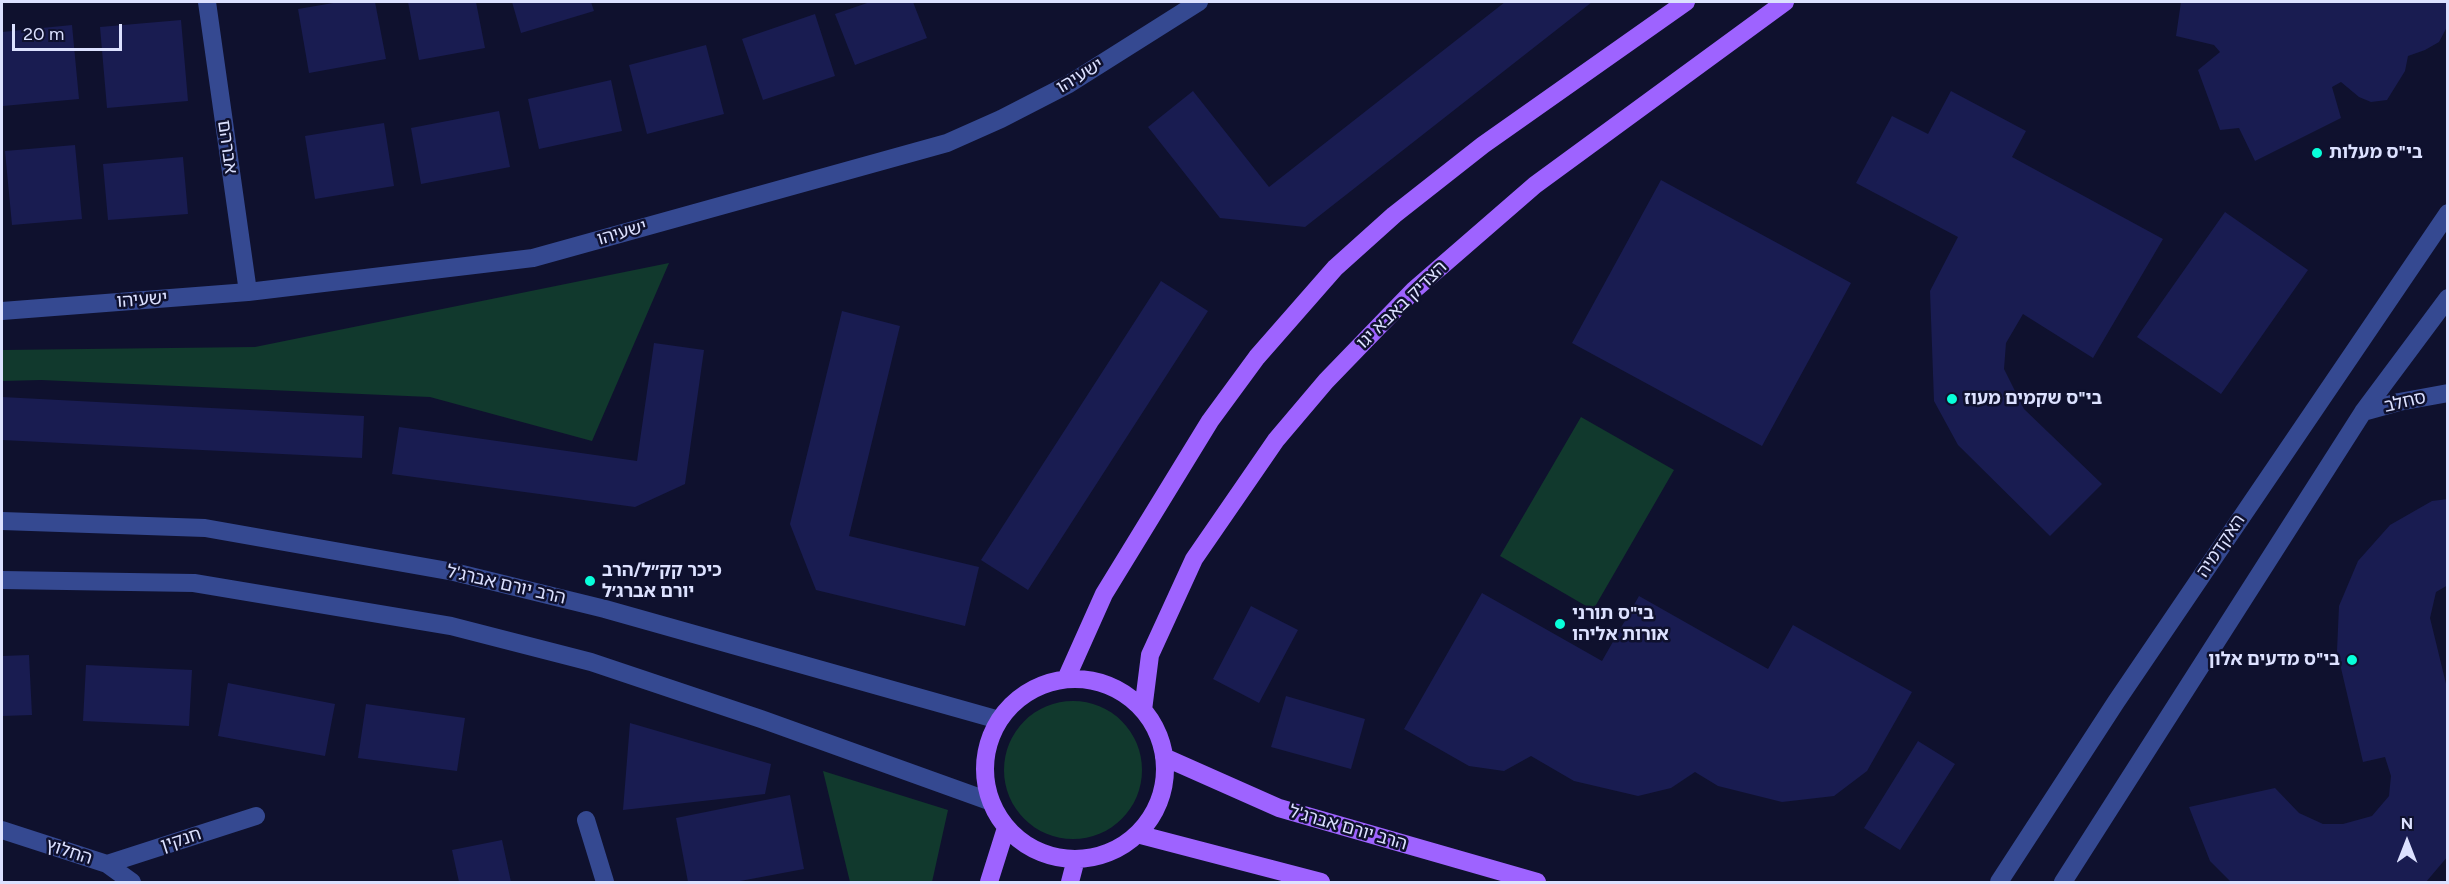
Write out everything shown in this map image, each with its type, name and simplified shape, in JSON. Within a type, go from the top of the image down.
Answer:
[{"type":"main road","points":[[1066,679],[1104,594],[1210,421],[1257,357],[1335,268],[1394,215],[1483,145],[1686,2]]},
{"type":"main road","name":"הצדיק באבא יגו","points":[[1143,710],[1150,655],[1194,559],[1276,440],[1326,381],[1414,290],[1535,185],[1785,2]]},
{"type":"main road","points":[[1066,679],[1094,681],[1112,688],[1121,692],[1143,710],[1161,740],[1164,757],[1164,785],[1154,812],[1137,834],[1119,848],[1098,856],[1076,859],[1050,856],[1026,845],[1006,828],[990,801],[984,773],[987,746],[999,720],[1012,704],[1027,692],[1066,679]]},
{"type":"main road","name":"הרב יורם אברג'ל","points":[[1164,757],[1279,808],[1538,882]]},
{"type":"main road","points":[[989,882],[1006,828]]},
{"type":"main road","points":[[1137,834],[1321,882]]},
{"type":"main road","points":[[1070,882],[1076,859]]},
{"type":"street","name":"אברהם","points":[[207,2],[248,292]]},
{"type":"street","name":"ישעיהו","points":[[2,311],[248,292],[533,258],[947,143],[1001,119],[1069,84],[1199,2]]},
{"type":"street","name":"האקדמיה","points":[[1999,882],[2116,702],[2448,213]]},
{"type":"street","points":[[2063,882],[2362,412],[2448,298]]},
{"type":"street","name":"סחלב","points":[[2362,412],[2448,393]]},
{"type":"street","name":"הרב יורם אברג'ל","points":[[2,522],[205,528],[454,572],[605,609],[999,720]]},
{"type":"street","points":[[2,580],[194,582],[450,626],[591,662],[761,719],[990,801]]},
{"type":"street","name":"חנקין","points":[[107,864],[256,816]]},
{"type":"street","points":[[586,820],[605,882]]},
{"type":"street","name":"החלוץ","points":[[2,830],[107,864],[132,882]]},
{"type":"green space","points":[[669,263],[592,441],[430,397],[41,380],[2,381],[2,350],[255,347]]},
{"type":"green space","points":[[1581,417],[1674,470],[1593,610],[1500,556]]},
{"type":"green space","points":[[1073,701],[1099,706],[1122,721],[1137,744],[1142,770],[1137,796],[1122,819],[1099,834],[1073,839],[1047,834],[1024,819],[1009,796],[1004,770],[1009,744],[1024,721],[1047,706]]},
{"type":"green space","points":[[823,771],[948,810],[932,882],[850,882]]},
{"type":"building","points":[[339,2],[375,2],[386,59],[309,73],[298,9]]},
{"type":"building","points":[[408,2],[476,2],[485,48],[419,60]]},
{"type":"building","points":[[512,2],[591,2],[594,11],[521,33]]},
{"type":"building","points":[[870,2],[913,2],[927,38],[855,65],[835,14]]},
{"type":"building","points":[[1505,2],[1592,2],[1305,227],[1220,218],[1148,127],[1193,91],[1269,187]]},
{"type":"building","points":[[2181,2],[2448,2],[2448,25],[2439,42],[2408,56],[2405,71],[2387,100],[2371,102],[2359,97],[2341,82],[2332,87],[2341,118],[2255,161],[2239,128],[2220,130],[2198,70],[2220,52],[2214,45],[2176,36]]},
{"type":"building","points":[[815,14],[835,76],[763,100],[742,39]]},
{"type":"building","points":[[181,20],[188,101],[107,108],[100,27]]},
{"type":"building","points":[[72,25],[79,99],[3,106],[2,32]]},
{"type":"building","points":[[706,45],[724,114],[647,134],[629,65]]},
{"type":"building","points":[[611,80],[622,131],[539,149],[528,99]]},
{"type":"building","points":[[1951,91],[2026,131],[2012,157],[2163,239],[2093,358],[2023,314],[2006,343],[2004,369],[2024,409],[2102,484],[2050,536],[1958,445],[1934,401],[1930,291],[1958,237],[1856,183],[1892,116],[1928,134]]},
{"type":"building","points":[[499,111],[510,167],[421,184],[411,128]]},
{"type":"building","points":[[384,123],[394,186],[315,199],[305,136]]},
{"type":"building","points":[[75,145],[82,219],[12,225],[5,151]]},
{"type":"building","points":[[183,157],[188,214],[108,220],[103,164]]},
{"type":"building","points":[[1661,180],[1851,283],[1762,446],[1572,343]]},
{"type":"building","points":[[2225,212],[2308,270],[2221,394],[2137,337]]},
{"type":"building","points":[[1161,281],[1208,311],[1028,590],[981,560]]},
{"type":"building","points":[[842,311],[900,326],[849,536],[979,567],[965,626],[816,590],[790,524]]},
{"type":"building","points":[[654,343],[704,350],[685,484],[635,507],[392,474],[399,427],[637,461]]},
{"type":"building","points":[[2,397],[364,416],[362,458],[2,440]]},
{"type":"building","points":[[2448,499],[2448,585],[2436,592],[2430,618],[2448,692],[2448,856],[2426,882],[2231,882],[2210,861],[2189,807],[2275,788],[2299,813],[2323,824],[2343,824],[2372,816],[2389,796],[2391,776],[2385,757],[2363,762],[2337,651],[2339,606],[2358,561],[2390,525],[2432,501]]},
{"type":"building","points":[[1482,593],[1602,661],[1639,596],[1768,669],[1793,625],[1912,692],[1867,771],[1834,796],[1782,802],[1718,786],[1695,772],[1671,788],[1638,796],[1574,781],[1531,756],[1504,771],[1469,766],[1404,729]]},
{"type":"building","points":[[1251,606],[1298,630],[1259,703],[1213,679]]},
{"type":"building","points":[[29,655],[32,715],[2,716],[2,656]]},
{"type":"building","points":[[86,665],[192,670],[189,726],[83,721]]},
{"type":"building","points":[[228,683],[335,704],[325,756],[218,736]]},
{"type":"building","points":[[1286,696],[1365,719],[1351,769],[1271,747]]},
{"type":"building","points":[[366,704],[465,718],[457,771],[358,758]]},
{"type":"building","points":[[630,723],[771,764],[765,794],[623,810]]},
{"type":"building","points":[[1918,741],[1955,764],[1900,850],[1864,828]]},
{"type":"building","points":[[790,795],[804,869],[735,882],[688,882],[676,818]]},
{"type":"building","points":[[502,840],[511,882],[459,882],[452,850]]},
{"type":"place","name":"בי\"ס מעלות","points":[[2317,153]]},
{"type":"place","name":"בי\"ס שקמים מעוז","points":[[1952,399]]},
{"type":"place","name":"כיכר קק״ל/הרב יורם אברג׳ל","points":[[590,581]]},
{"type":"place","name":"בי\"ס תורני אורות אליהו","points":[[1560,624]]},
{"type":"place","name":"בי\"ס מדעים אלון","points":[[2352,660]]}]
